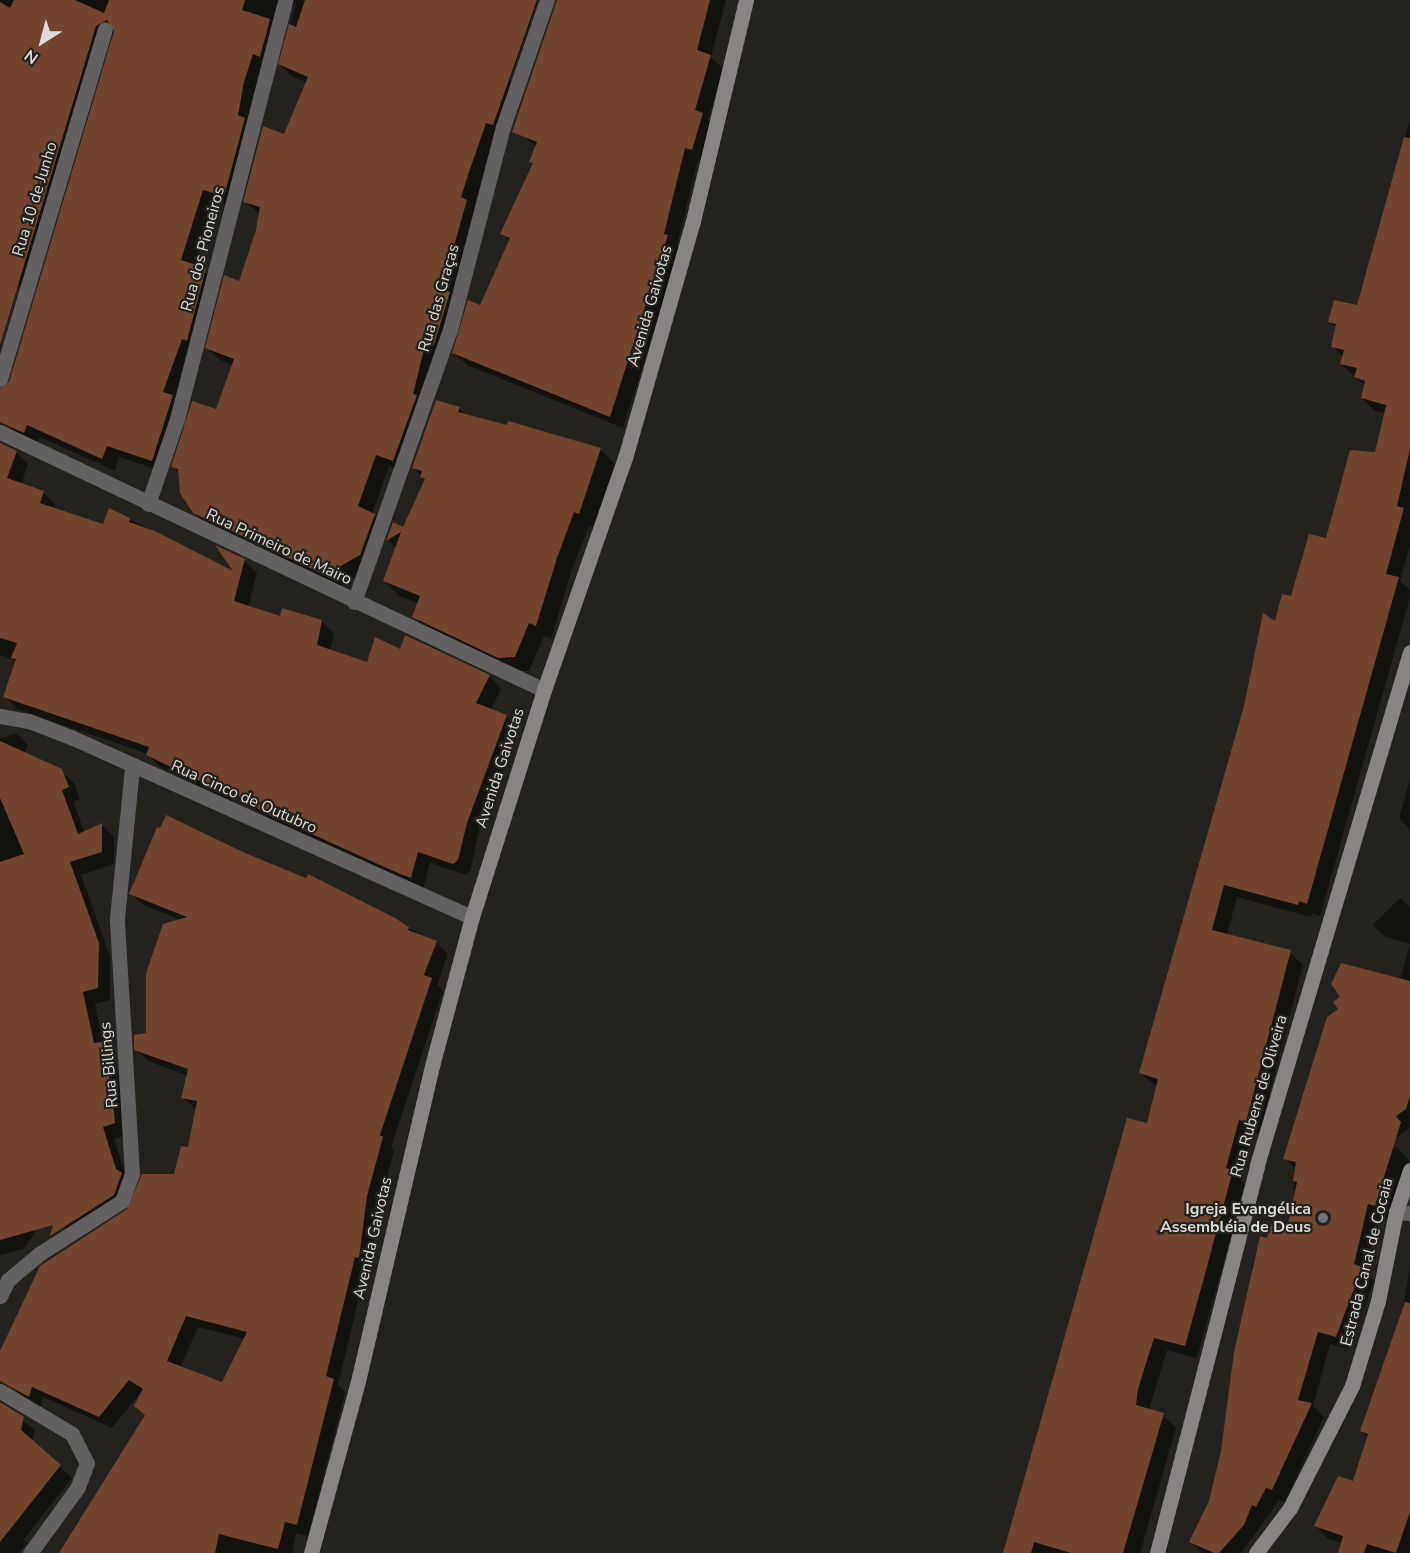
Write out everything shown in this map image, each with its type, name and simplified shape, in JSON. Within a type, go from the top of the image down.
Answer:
[{"type":"street","name":"Rua dos Pioneiros","points":[[148,504],[177,419],[285,0]]},
{"type":"street","name":"Rua das Graças","points":[[354,602],[450,330],[503,127],[547,0]]},
{"type":"street","name":"Avenida Gaivotas","points":[[311,1553],[359,1377],[429,1077],[472,917],[544,690],[628,447],[693,221],[746,0]]},
{"type":"street","name":"Rua 10 de Junho","points":[[0,379],[105,29]]},
{"type":"street","name":"Rua Primeiro de Mairo","points":[[0,432],[354,602],[544,690]]},
{"type":"street","name":"Rua Rubens de Oliveira","points":[[1157,1553],[1257,1165],[1410,652]]},
{"type":"street","name":"Rua Cinco de Outubro","points":[[0,716],[29,721],[62,734],[472,917]]},
{"type":"street","name":"Rua Billings","points":[[0,1296],[4,1276],[122,1201],[132,1174],[117,918],[132,767]]},
{"type":"street","name":"Estrada Canal de Cocaia","points":[[1256,1553],[1296,1498],[1352,1386],[1403,1213],[1410,1170]]},
{"type":"street","points":[[0,1391],[72,1434],[87,1463],[78,1486],[30,1553]]},
{"type":"building","points":[[14,0],[75,0],[104,13],[109,0],[245,0],[242,10],[270,19],[260,57],[253,54],[244,82],[238,115],[245,118],[224,196],[203,190],[181,260],[206,268],[187,341],[182,339],[163,392],[173,395],[152,461],[107,446],[102,459],[27,425],[24,433],[0,422],[0,388],[9,382],[114,31],[107,20],[96,26],[0,345],[0,2],[10,8]]},
{"type":"building","points":[[305,0],[537,0],[493,125],[486,123],[461,197],[467,200],[442,288],[450,292],[434,345],[426,341],[413,394],[417,395],[393,461],[376,455],[358,506],[375,514],[360,555],[325,575],[193,513],[180,493],[178,469],[171,467],[192,401],[216,409],[234,359],[205,348],[224,275],[239,281],[256,230],[260,207],[243,202],[263,126],[284,134],[308,77],[278,64],[289,24],[296,27]]},
{"type":"building","points":[[557,0],[710,0],[697,50],[711,55],[695,110],[703,113],[692,150],[685,148],[664,234],[668,235],[610,417],[452,353],[468,300],[480,305],[510,238],[500,234],[533,163],[529,162],[537,142],[512,132]]},
{"type":"building","points":[[1404,137],[1410,138],[1410,449],[1397,506],[1404,508],[1386,574],[1399,577],[1307,904],[1299,901],[1298,905],[1224,885],[1212,930],[1291,950],[1246,1122],[1239,1120],[1226,1168],[1233,1170],[1185,1346],[1154,1338],[1138,1389],[1136,1405],[1164,1413],[1123,1553],[1071,1553],[1034,1542],[1031,1553],[1003,1553],[1127,1118],[1147,1123],[1158,1079],[1139,1073],[1244,706],[1263,613],[1275,621],[1282,594],[1291,596],[1309,534],[1326,538],[1350,450],[1375,452],[1386,405],[1361,398],[1365,381],[1354,377],[1357,368],[1340,364],[1344,350],[1331,347],[1336,324],[1328,322],[1334,300],[1357,305]]},
{"type":"building","points":[[436,400],[460,407],[458,412],[507,425],[508,421],[601,448],[579,514],[574,512],[557,558],[536,626],[529,623],[515,657],[498,658],[412,617],[420,596],[383,581],[401,532],[386,541],[393,522],[403,527],[425,479],[420,477],[422,471],[412,468]]},
{"type":"building","points":[[0,443],[17,451],[7,478],[44,491],[40,503],[103,524],[109,508],[130,518],[129,522],[155,531],[233,571],[215,545],[245,559],[234,601],[280,616],[282,608],[322,620],[317,645],[367,662],[375,637],[400,649],[405,635],[490,675],[476,703],[507,715],[467,823],[458,860],[453,864],[418,852],[411,878],[263,812],[221,785],[219,790],[146,755],[149,747],[3,697],[16,659],[11,658],[17,643],[0,638]]},
{"type":"building","points":[[0,741],[62,769],[69,787],[62,790],[78,834],[102,823],[102,852],[70,862],[99,943],[98,988],[83,992],[94,1043],[102,1042],[112,1092],[115,1123],[103,1127],[116,1169],[122,1173],[114,1195],[50,1236],[53,1225],[0,1240],[0,862],[24,854],[0,798]]},
{"type":"building","points":[[166,815],[245,853],[306,878],[308,874],[395,918],[409,927],[408,930],[437,941],[424,975],[432,978],[380,1135],[383,1137],[367,1196],[359,1258],[355,1257],[326,1376],[334,1379],[297,1525],[285,1522],[278,1549],[219,1534],[215,1553],[59,1553],[145,1415],[134,1406],[143,1389],[129,1380],[99,1417],[32,1387],[29,1397],[0,1381],[0,1351],[40,1266],[127,1209],[142,1174],[174,1174],[181,1146],[188,1147],[197,1101],[181,1098],[188,1069],[134,1050],[134,1035],[146,1033],[146,973],[163,924],[187,917],[129,894],[157,827],[160,828]],"holes":[[[186,1316],[247,1332],[222,1382],[167,1361]]]},
{"type":"building","points":[[1341,963],[1410,981],[1410,1096],[1406,1109],[1396,1116],[1401,1122],[1375,1206],[1368,1204],[1354,1264],[1362,1267],[1336,1337],[1318,1332],[1298,1400],[1312,1403],[1272,1490],[1266,1488],[1256,1507],[1252,1505],[1244,1525],[1219,1553],[1214,1553],[1189,1542],[1209,1501],[1221,1451],[1234,1352],[1260,1236],[1267,1238],[1271,1224],[1287,1228],[1297,1182],[1293,1181],[1296,1162],[1283,1159],[1327,1017],[1338,1009],[1333,1002],[1340,997],[1331,984]]},
{"type":"building","points":[[1405,1302],[1410,1303],[1410,1512],[1396,1553],[1367,1544],[1364,1553],[1338,1553],[1343,1536],[1314,1526],[1338,1476],[1353,1481],[1368,1434],[1360,1431]]},
{"type":"building","points":[[0,1402],[24,1417],[21,1430],[61,1465],[0,1542]]},
{"type":"place","name":"Igreja Evangélica Assembléia de Deus","points":[[1323,1218]]}]
